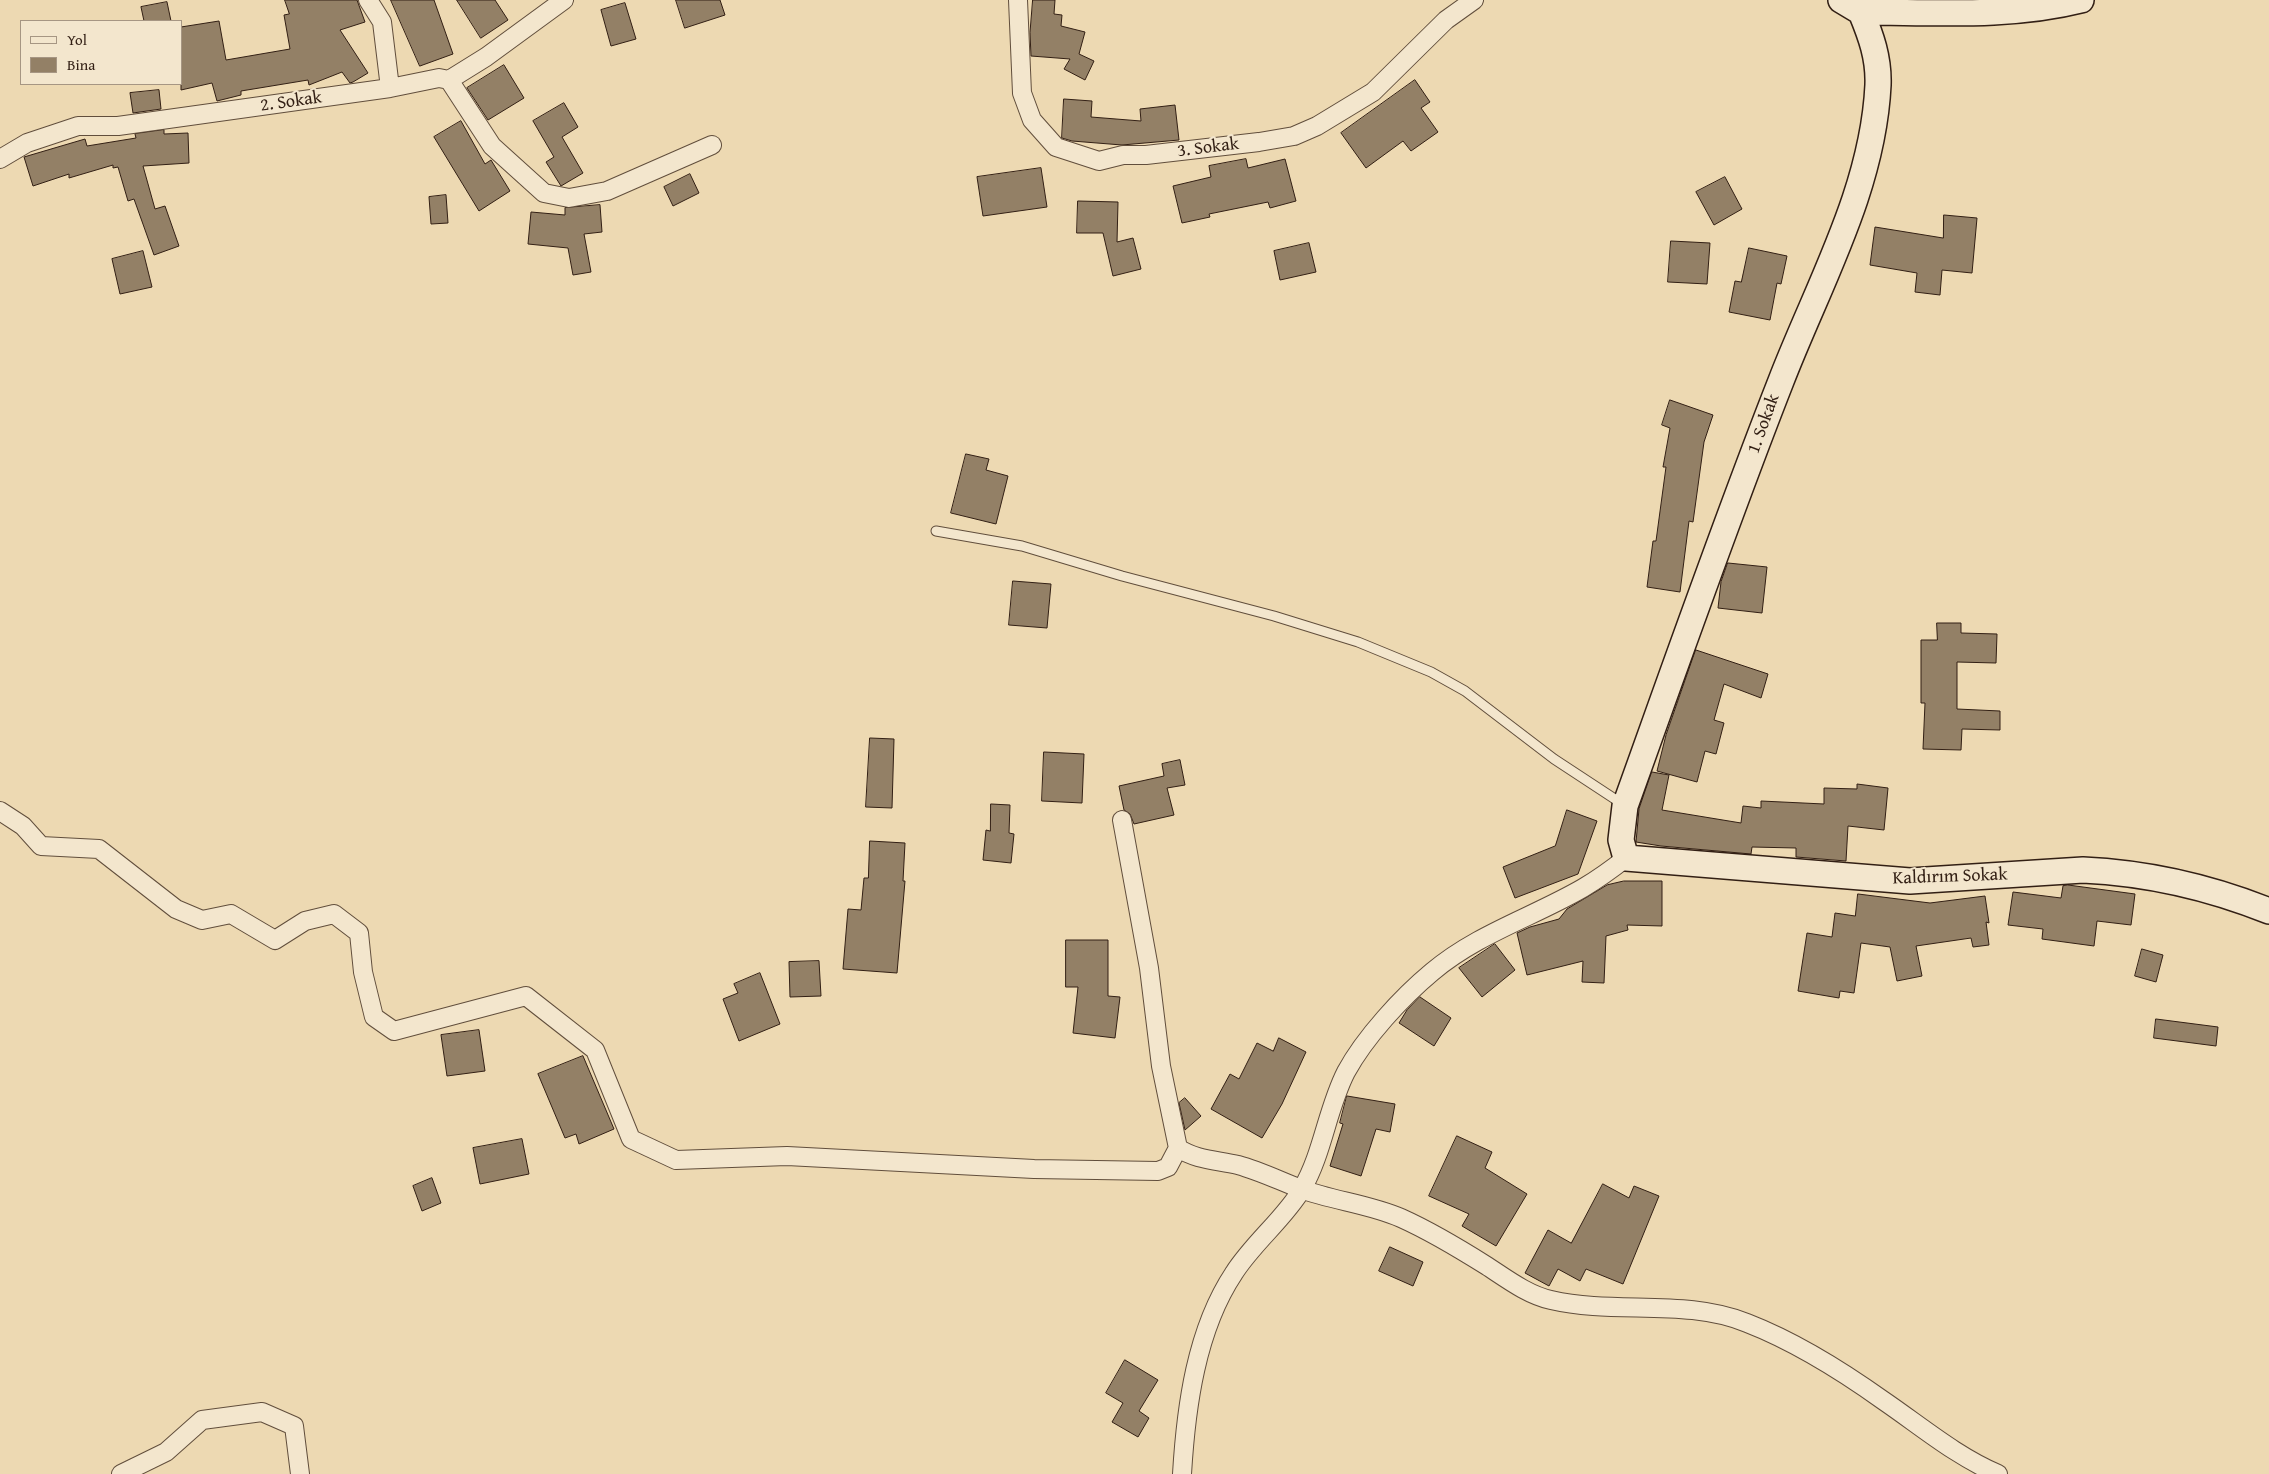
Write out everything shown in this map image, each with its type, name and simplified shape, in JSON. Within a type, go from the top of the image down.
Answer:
[{"type":"street","points":[[368,0],[382,22],[390,88]]},
{"type":"street","name":"2. Sokak","points":[[0,158],[27,143],[78,126],[118,126],[390,88],[439,78],[449,80],[486,57],[564,0]]},
{"type":"street","name":"3. Sokak","points":[[1018,0],[1022,93],[1032,120],[1056,147],[1099,161],[1123,155],[1146,155],[1294,136],[1317,126],[1373,92],[1446,20],[1474,0]]},
{"type":"street","points":[[1851,6],[1944,12],[2021,10],[2080,0]]},
{"type":"street","name":"1. Sokak","points":[[1626,858],[1622,840],[1625,806],[1768,412],[1847,223],[1857,190],[1870,138],[1878,86],[1877,57],[1872,37],[1851,6]]},
{"type":"street","points":[[449,80],[492,146],[544,193],[569,198],[607,191],[712,145]]},
{"type":"street","points":[[0,811],[23,826],[41,846],[99,849],[176,910],[202,920],[231,914],[275,940],[304,921],[334,914],[359,933],[364,972],[374,1017],[394,1031],[526,996],[595,1050],[631,1139],[676,1160],[787,1156],[1034,1169],[1158,1170],[1168,1167],[1178,1148],[1161,1066],[1149,968],[1122,820]]},
{"type":"street","points":[[1182,1474],[1192,1391],[1203,1342],[1218,1304],[1232,1275],[1253,1246],[1302,1189],[1346,1073],[1363,1045],[1431,972],[1459,952],[1485,936],[1582,889],[1626,858]]},
{"type":"street","name":"Kaldırım Sokak","points":[[1626,858],[1910,881],[2083,870],[2106,871],[2186,883],[2233,896],[2269,911]]},
{"type":"street","points":[[1178,1148],[1198,1157],[1266,1174],[1302,1189],[1377,1209],[1401,1218],[1537,1296],[1574,1304],[1694,1311],[1722,1315],[1748,1323],[1805,1351],[1842,1372],[1952,1449],[1977,1465],[1998,1474]]},
{"type":"street","points":[[121,1474],[166,1452],[202,1420],[262,1412],[294,1426],[300,1474]]},
{"type":"lane","points":[[936,532],[1022,546],[1122,576],[1274,616],[1358,642],[1431,672],[1465,690],[1554,759],[1625,806]]},
{"type":"building","points":[[285,0],[357,0],[365,22],[340,30],[368,73],[350,83],[342,72],[309,85],[308,80],[241,91],[241,95],[217,101],[212,83],[181,90],[182,27],[219,21],[226,60],[290,49],[284,15],[289,14]]},
{"type":"building","points":[[391,0],[434,0],[453,54],[420,66]]},
{"type":"building","points":[[457,0],[495,0],[508,20],[481,38]]},
{"type":"building","points":[[676,0],[720,0],[725,15],[685,28]]},
{"type":"building","points":[[1033,0],[1055,0],[1054,14],[1062,15],[1061,26],[1085,32],[1079,54],[1094,61],[1085,80],[1064,69],[1070,59],[1031,56],[1030,33]]},
{"type":"building","points":[[167,2],[171,20],[144,20],[141,7]]},
{"type":"building","points":[[625,3],[636,39],[611,46],[601,10]]},
{"type":"building","points":[[504,65],[524,98],[488,120],[467,88]]},
{"type":"building","points":[[1415,80],[1430,102],[1421,108],[1438,132],[1411,151],[1403,141],[1366,168],[1341,133]]},
{"type":"building","points":[[159,90],[161,109],[133,113],[130,93]]},
{"type":"building","points":[[1064,99],[1092,101],[1091,117],[1141,121],[1140,109],[1175,105],[1179,140],[1122,145],[1072,141],[1062,138]]},
{"type":"building","points":[[564,103],[578,127],[562,137],[583,173],[561,186],[546,162],[554,157],[533,121]]},
{"type":"building","points":[[461,121],[485,164],[491,160],[510,191],[479,211],[434,137]]},
{"type":"building","points":[[164,130],[164,134],[188,133],[189,163],[143,166],[155,209],[165,206],[179,246],[154,255],[134,199],[128,201],[118,167],[113,168],[113,165],[69,178],[69,174],[33,186],[24,157],[85,139],[87,146],[136,138],[135,134]]},
{"type":"building","points":[[1246,159],[1248,168],[1285,159],[1296,201],[1270,208],[1268,202],[1209,214],[1210,217],[1182,223],[1173,186],[1211,177],[1209,166]]},
{"type":"building","points":[[1041,168],[1047,207],[983,216],[977,177]]},
{"type":"building","points":[[690,174],[699,193],[673,206],[664,187]]},
{"type":"building","points":[[1725,177],[1742,209],[1714,225],[1696,192]]},
{"type":"building","points":[[446,195],[448,223],[431,224],[429,197]]},
{"type":"building","points":[[1078,201],[1118,202],[1117,242],[1133,238],[1141,269],[1113,276],[1103,233],[1077,233]]},
{"type":"building","points":[[600,205],[602,232],[584,234],[591,272],[573,275],[568,248],[528,244],[531,212],[565,215],[565,208]]},
{"type":"building","points":[[1944,215],[1977,218],[1972,273],[1942,270],[1940,295],[1915,292],[1917,273],[1870,265],[1875,227],[1943,238]]},
{"type":"building","points":[[1671,241],[1710,243],[1707,284],[1668,282]]},
{"type":"building","points":[[1309,243],[1316,272],[1280,280],[1274,251]]},
{"type":"building","points":[[1749,248],[1787,256],[1781,284],[1777,283],[1770,320],[1729,312],[1735,281],[1741,282]]},
{"type":"building","points":[[143,251],[152,287],[120,294],[112,259]]},
{"type":"building","points":[[1670,400],[1713,415],[1704,442],[1693,522],[1689,521],[1680,592],[1647,587],[1653,541],[1656,541],[1666,467],[1663,467],[1670,428],[1662,425]]},
{"type":"building","points":[[966,454],[989,459],[986,470],[1008,476],[996,524],[951,513]]},
{"type":"building","points":[[1728,563],[1767,567],[1762,613],[1718,608],[1721,582]]},
{"type":"building","points":[[1013,581],[1051,584],[1047,628],[1009,625]]},
{"type":"building","points":[[1937,623],[1961,623],[1961,633],[1997,634],[1996,663],[1957,662],[1957,709],[2000,711],[2000,730],[1962,729],[1961,750],[1923,749],[1925,703],[1921,703],[1921,640],[1937,640]]},
{"type":"building","points":[[1696,650],[1768,674],[1761,698],[1724,684],[1714,720],[1724,723],[1716,754],[1705,751],[1697,782],[1657,771],[1666,735]]},
{"type":"building","points":[[870,738],[894,739],[892,808],[866,807]]},
{"type":"building","points":[[1044,752],[1084,754],[1082,803],[1042,801]]},
{"type":"building","points":[[1180,760],[1185,785],[1167,788],[1174,815],[1134,824],[1130,814],[1124,810],[1119,786],[1164,776],[1162,764]]},
{"type":"building","points":[[1652,772],[1669,775],[1662,810],[1741,823],[1743,806],[1761,808],[1761,801],[1824,804],[1824,788],[1857,789],[1857,784],[1888,788],[1884,830],[1848,826],[1846,861],[1796,857],[1796,848],[1752,847],[1751,854],[1636,842],[1639,809]]},
{"type":"building","points":[[991,804],[1010,805],[1009,833],[1014,834],[1011,863],[983,860],[986,830],[990,831]]},
{"type":"building","points":[[1567,810],[1597,821],[1578,874],[1515,898],[1503,867],[1555,846]]},
{"type":"building","points":[[870,841],[905,843],[903,881],[905,881],[897,973],[843,969],[848,909],[861,910],[864,878],[868,878]]},
{"type":"building","points":[[1624,881],[1662,881],[1662,926],[1627,925],[1628,930],[1606,936],[1604,983],[1582,982],[1583,961],[1527,975],[1517,933],[1530,927],[1559,919],[1567,909],[1607,885]]},
{"type":"building","points":[[2068,885],[2135,894],[2131,925],[2097,921],[2094,946],[2042,939],[2043,929],[2008,925],[2013,892],[2061,898],[2063,886]]},
{"type":"building","points":[[1858,894],[1930,903],[1985,896],[1989,923],[1986,922],[1989,945],[1973,947],[1971,938],[1916,946],[1922,976],[1897,981],[1890,947],[1861,943],[1854,993],[1840,991],[1839,998],[1798,991],[1807,933],[1832,937],[1835,913],[1855,916]]},
{"type":"building","points":[[1066,940],[1108,940],[1108,996],[1120,997],[1115,1038],[1073,1033],[1078,987],[1066,987]]},
{"type":"building","points":[[1495,944],[1515,970],[1482,997],[1459,968]]},
{"type":"building","points":[[2142,949],[2163,955],[2156,982],[2135,976]]},
{"type":"building","points":[[819,961],[821,996],[790,997],[789,962]]},
{"type":"building","points":[[760,973],[780,1024],[739,1041],[723,999],[738,993],[734,984]]},
{"type":"building","points":[[1420,997],[1451,1018],[1434,1046],[1399,1023],[1407,1010]]},
{"type":"building","points":[[2156,1019],[2218,1027],[2216,1046],[2154,1038]]},
{"type":"building","points":[[479,1030],[485,1071],[447,1076],[441,1035]]},
{"type":"building","points":[[1279,1038],[1306,1052],[1282,1104],[1262,1138],[1211,1109],[1230,1074],[1239,1079],[1257,1043],[1273,1051]]},
{"type":"building","points":[[583,1056],[614,1129],[579,1144],[576,1134],[565,1138],[538,1074]]},
{"type":"building","points":[[1347,1096],[1395,1104],[1390,1132],[1376,1129],[1361,1176],[1330,1166],[1343,1124],[1340,1123]]},
{"type":"building","points":[[1185,1098],[1201,1116],[1185,1130],[1179,1103]]},
{"type":"building","points":[[1457,1136],[1492,1152],[1485,1168],[1527,1194],[1496,1246],[1462,1226],[1469,1214],[1429,1196]]},
{"type":"building","points":[[522,1139],[529,1174],[480,1184],[473,1148]]},
{"type":"building","points":[[432,1178],[441,1203],[422,1211],[413,1186]]},
{"type":"building","points":[[1603,1184],[1629,1198],[1634,1186],[1659,1196],[1623,1284],[1586,1269],[1580,1281],[1558,1269],[1549,1286],[1525,1273],[1548,1230],[1571,1243]]},
{"type":"building","points":[[1390,1247],[1423,1262],[1413,1286],[1379,1271]]},
{"type":"building","points":[[1125,1360],[1158,1380],[1139,1411],[1149,1418],[1138,1437],[1112,1422],[1123,1403],[1106,1393]]}]
